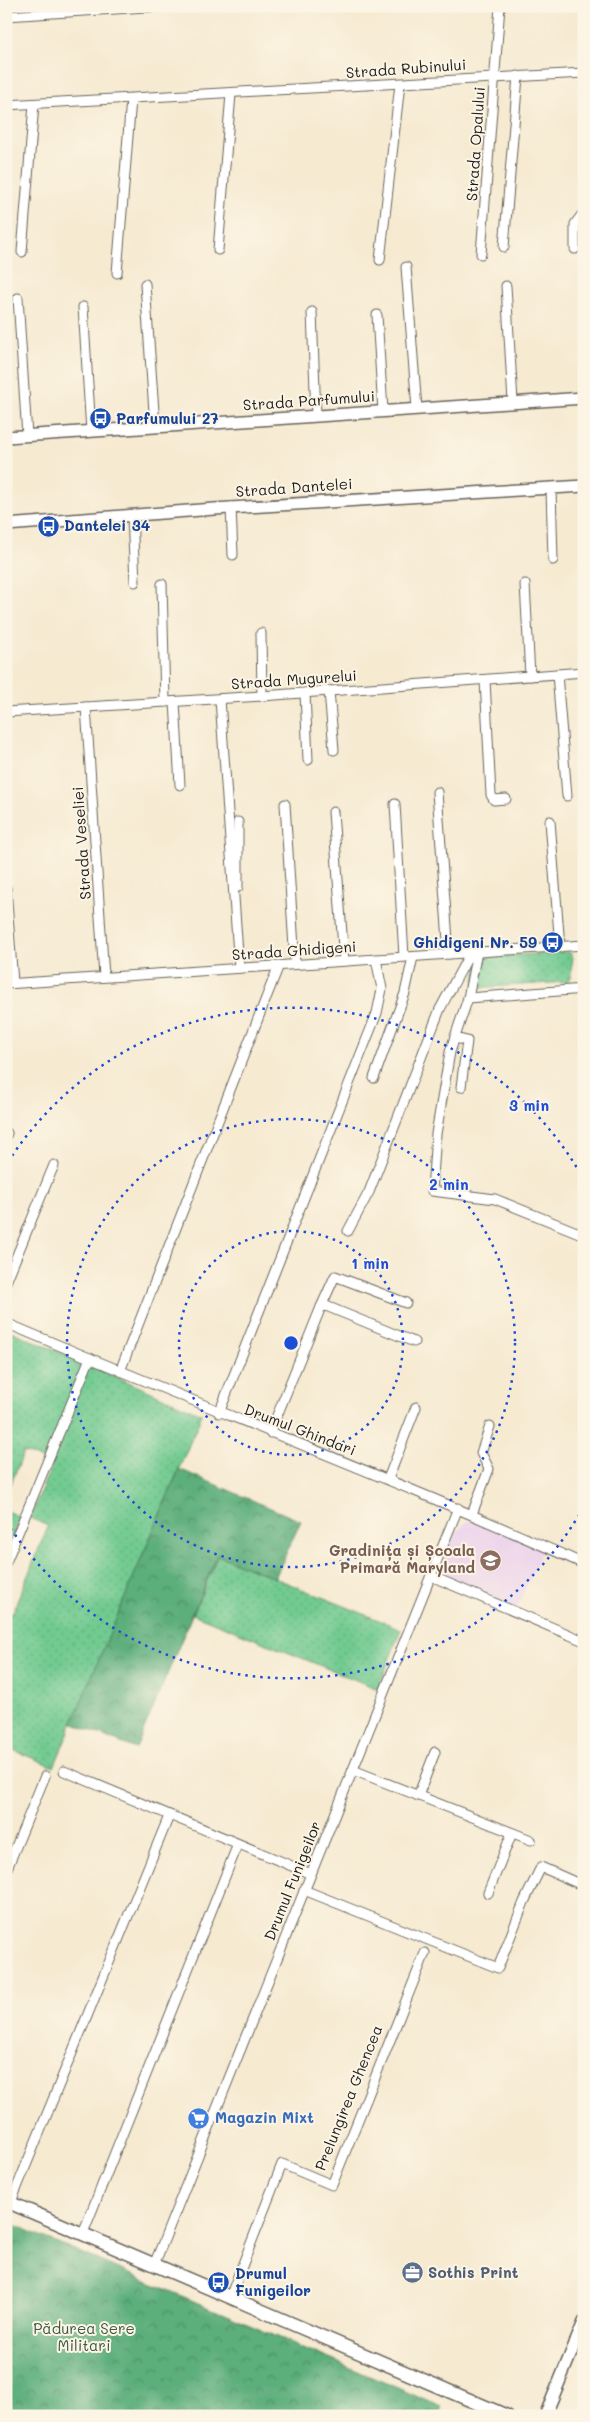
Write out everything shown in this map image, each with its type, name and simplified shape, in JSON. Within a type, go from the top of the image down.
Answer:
[{"type":"main road","points":[[8,2201],[492,2413],[507,2416]]},
{"type":"street","points":[[6,16],[162,6]]},
{"type":"street","name":"Strada Opalului","points":[[481,254],[500,6]]},
{"type":"street","name":"Strada Rubinului","points":[[6,105],[131,100],[584,73]]},
{"type":"street","points":[[504,247],[518,76]]},
{"type":"street","points":[[380,260],[400,84]]},
{"type":"street","points":[[218,250],[231,94]]},
{"type":"street","points":[[117,274],[131,100]]},
{"type":"street","points":[[22,252],[34,104]]},
{"type":"street","points":[[575,249],[575,224],[584,212]]},
{"type":"street","points":[[406,267],[417,409]]},
{"type":"street","points":[[145,284],[155,426]]},
{"type":"street","points":[[506,286],[513,402]]},
{"type":"street","points":[[18,298],[27,436]]},
{"type":"street","points":[[83,307],[90,431]]},
{"type":"street","points":[[312,312],[316,416]]},
{"type":"street","points":[[377,315],[383,411]]},
{"type":"street","name":"Strada Parfumului","points":[[6,437],[584,398]]},
{"type":"street","name":"Strada Dantelei","points":[[6,525],[231,508],[584,486]]},
{"type":"street","points":[[551,488],[553,560]]},
{"type":"street","points":[[231,508],[233,555]]},
{"type":"street","points":[[132,515],[135,582]]},
{"type":"street","points":[[162,584],[165,702]]},
{"type":"street","points":[[525,584],[530,676]]},
{"type":"street","points":[[261,633],[262,696]]},
{"type":"street","name":"Strada Mugurelui","points":[[6,712],[220,699],[584,672]]},
{"type":"street","points":[[557,674],[567,796]]},
{"type":"street","points":[[485,680],[491,796],[494,800],[506,799]]},
{"type":"street","points":[[329,691],[334,750]]},
{"type":"street","points":[[305,693],[308,760]]},
{"type":"street","points":[[220,699],[242,968]]},
{"type":"street","points":[[175,702],[180,785]]},
{"type":"street","name":"Strada Veseliei","points":[[86,707],[104,977]]},
{"type":"street","points":[[437,792],[449,954]]},
{"type":"street","points":[[285,804],[295,964]]},
{"type":"street","points":[[374,1078],[405,993],[408,957],[394,804]]},
{"type":"street","points":[[333,812],[344,961]]},
{"type":"street","points":[[550,821],[560,947]]},
{"type":"street","points":[[238,822],[238,883],[242,968]]},
{"type":"street","points":[[6,888],[10,983]]},
{"type":"street","name":"Strada Ghidigeni","points":[[10,983],[584,945]]},
{"type":"street","points":[[473,952],[468,998],[450,1052],[436,1134],[432,1192],[495,1199],[584,1235]]},
{"type":"street","points":[[348,1231],[372,1185],[440,1009],[473,952]]},
{"type":"street","points":[[219,1413],[377,1013],[382,989],[376,959]]},
{"type":"street","points":[[120,1371],[279,965]]},
{"type":"street","points":[[468,998],[584,989]]},
{"type":"street","points":[[455,1038],[467,1041],[462,1087]]},
{"type":"street","points":[[6,1282],[54,1165]]},
{"type":"street","points":[[270,1433],[334,1276],[406,1303]]},
{"type":"street","points":[[321,1307],[326,1306],[414,1342]]},
{"type":"street","name":"Drumul Ghindari","points":[[6,1323],[219,1413],[458,1508],[584,1564]]},
{"type":"street","points":[[6,1562],[90,1358]]},
{"type":"street","points":[[388,1479],[416,1407]]},
{"type":"street","points":[[472,1514],[490,1469],[481,1453],[490,1426]]},
{"type":"street","name":"Drumul Funigeilor","points":[[154,2264],[458,1508]]},
{"type":"street","points":[[431,1576],[584,1641]]},
{"type":"street","points":[[418,1796],[435,1752]]},
{"type":"street","points":[[353,1770],[531,1840]]},
{"type":"street","points":[[64,1771],[311,1874]]},
{"type":"street","points":[[6,1872],[44,1776]]},
{"type":"street","points":[[8,2201],[169,1816]]},
{"type":"street","points":[[488,1892],[512,1833]]},
{"type":"street","points":[[82,2233],[238,1844]]},
{"type":"street","points":[[304,1890],[498,1968],[524,1902],[541,1867],[584,1886]]},
{"type":"street","name":"Prelungirea Ghencea","points":[[230,2297],[282,2164],[332,2184],[425,1953]]},
{"type":"street","points":[[546,2416],[584,2322]]},
{"type":"shaded area","name":"Gradinița și Școala Primară Maryland","points":[[475,1518],[543,1548],[517,1608],[438,1573],[456,1532],[467,1521]]},
{"type":"green space","points":[[569,952],[573,957],[570,978],[567,982],[474,988],[478,966],[487,957]]},
{"type":"green space","points":[[6,1329],[202,1414],[54,1767],[6,1747],[6,1611],[12,1614],[48,1526],[30,1518],[52,1464],[24,1452],[6,1495]]},
{"type":"green space","points":[[179,1469],[301,1521],[275,1578],[217,1555],[136,1749],[72,1723]]},
{"type":"green space","points":[[6,1511],[21,1517],[6,1552]]},
{"type":"green space","points":[[218,1555],[401,1629],[378,1689],[193,1614]]},
{"type":"green space","name":"Pădurea Sere Militari","points":[[6,2221],[442,2407],[439,2416],[6,2416]]},
{"type":"place","name":"Parfumului 27","points":[[100,419]]},
{"type":"place","name":"Dantelei 34","points":[[48,526]]},
{"type":"place","name":"Ghidigeni Nr. 59","points":[[553,943]]},
{"type":"place","name":"Gradinița și Școala Primară Maryland","points":[[491,1560]]},
{"type":"place","name":"Magazin Mixt","points":[[199,2118]]},
{"type":"place","name":"Sothis Print","points":[[412,2273]]},
{"type":"place","name":"Drumul Funigeilor","points":[[219,2283]]}]
